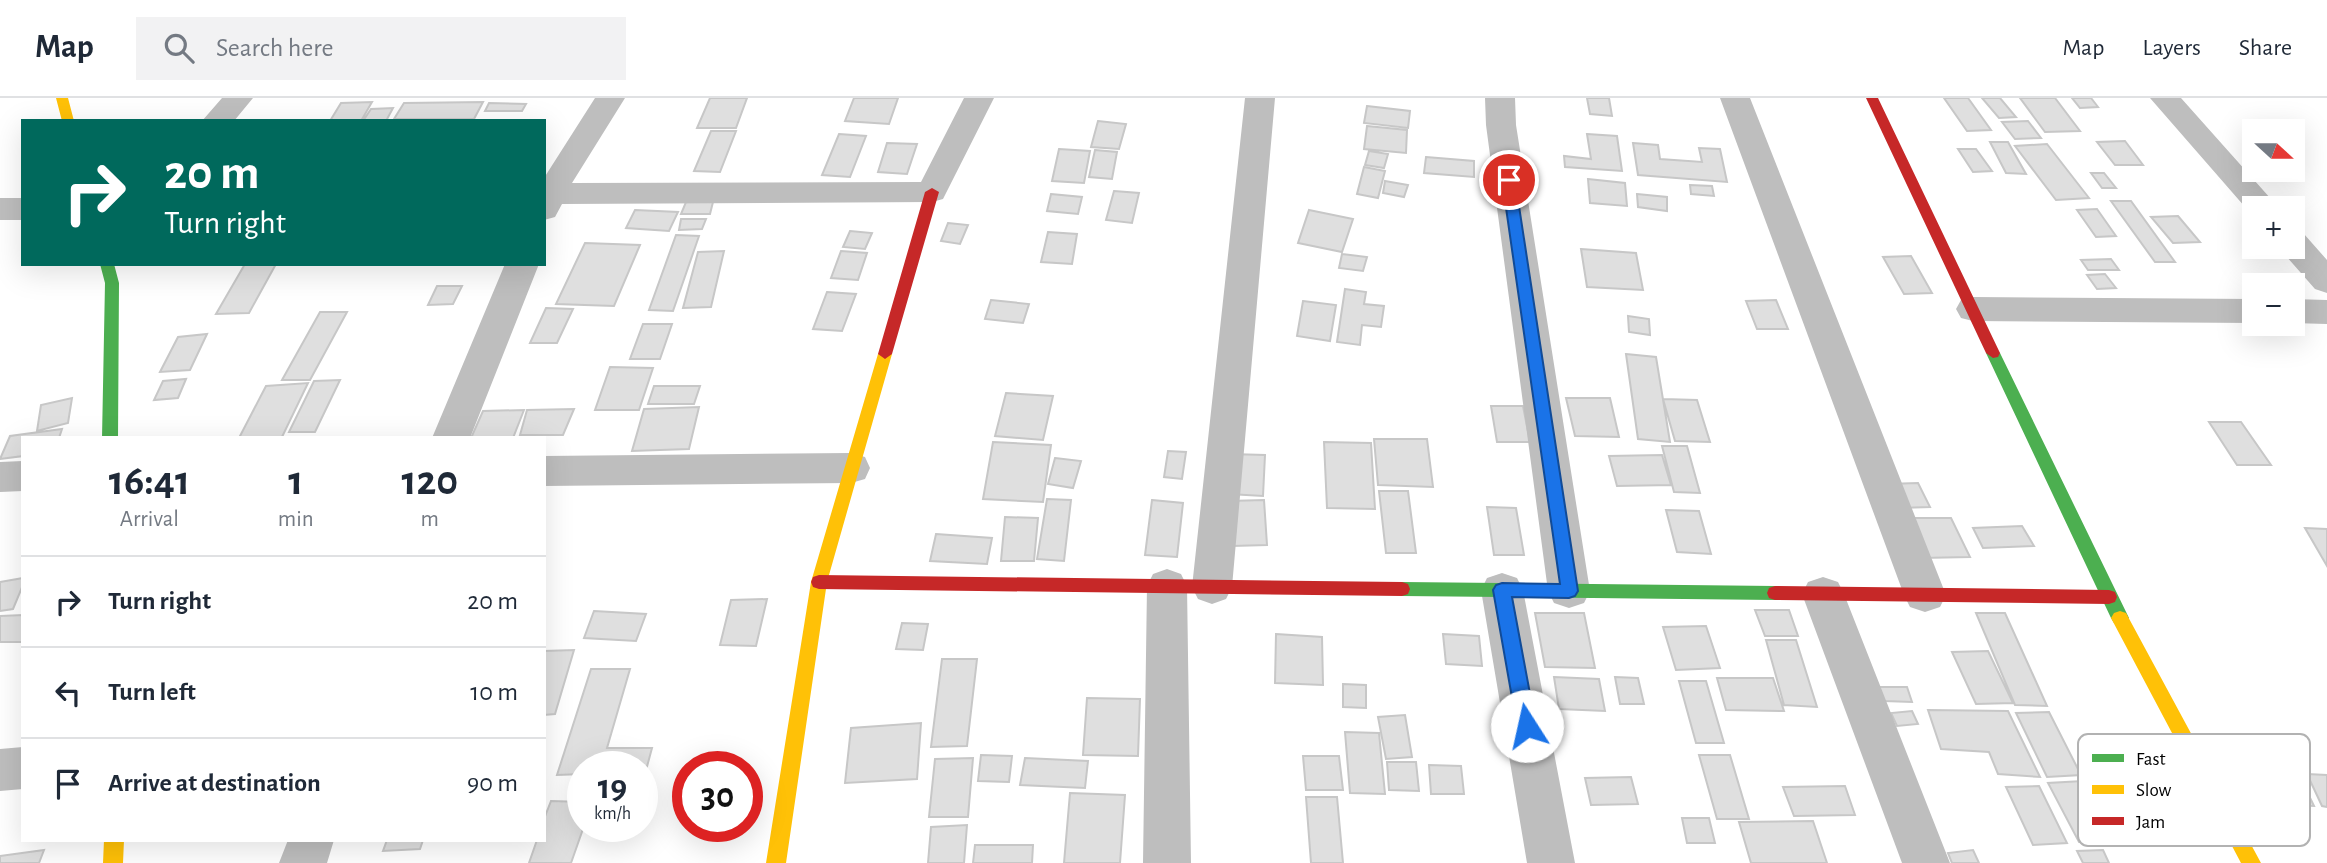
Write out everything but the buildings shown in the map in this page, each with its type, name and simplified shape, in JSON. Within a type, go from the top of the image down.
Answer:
[{"type":"street","points":[[62,98],[67,119]]},
{"type":"street","points":[[219,119],[238,98]]},
{"type":"street","points":[[546,199],[610,98]]},
{"type":"street","points":[[776,863],[819,582],[932,192],[979,98]]},
{"type":"street","points":[[1212,587],[1260,98]]},
{"type":"street","points":[[1500,98],[1501,125],[1569,591]]},
{"type":"street","points":[[1735,98],[1925,595]]},
{"type":"street","points":[[1872,98],[2109,597],[2182,734]]},
{"type":"street","points":[[2165,98],[2252,196]]},
{"type":"street","points":[[546,199],[932,192]]},
{"type":"street","points":[[0,209],[21,209]]},
{"type":"street","points":[[2305,256],[2327,281]]},
{"type":"street","points":[[108,266],[112,283],[110,436]]},
{"type":"street","points":[[452,436],[521,266]]},
{"type":"street","points":[[1973,309],[2242,311]]},
{"type":"street","points":[[2305,312],[2327,312]]},
{"type":"street","points":[[546,471],[851,468]]},
{"type":"street","points":[[0,477],[21,475]]},
{"type":"street","points":[[819,582],[2109,597]]},
{"type":"street","points":[[1167,586],[1167,863]]},
{"type":"street","points":[[1502,590],[1551,863]]},
{"type":"street","points":[[1823,594],[1926,863]]},
{"type":"street","points":[[0,770],[21,768]]},
{"type":"street","points":[[113,863],[114,842]]},
{"type":"street","points":[[303,863],[310,842]]},
{"type":"street","points":[[2242,846],[2251,863]]},
{"type":"traffic: fast","points":[[108,266],[112,283],[110,436]]},
{"type":"traffic: fast","points":[[1993,353],[2120,618]]},
{"type":"traffic: fast","points":[[1402,589],[1775,593]]},
{"type":"traffic: slow","points":[[62,98],[67,119]]},
{"type":"traffic: slow","points":[[776,863],[819,582],[885,354]]},
{"type":"traffic: slow","points":[[2120,618],[2182,734]]},
{"type":"traffic: slow","points":[[113,863],[114,842]]},
{"type":"traffic: slow","points":[[2242,846],[2251,863]]},
{"type":"traffic: jam","points":[[1872,98],[1993,353]]},
{"type":"traffic: jam","points":[[885,354],[932,192]]},
{"type":"traffic: jam","points":[[819,582],[1402,589]]},
{"type":"traffic: jam","points":[[1775,593],[2109,597]]},
{"type":"route","points":[[1509,180],[1569,591],[1502,590],[1527,726]]}]
